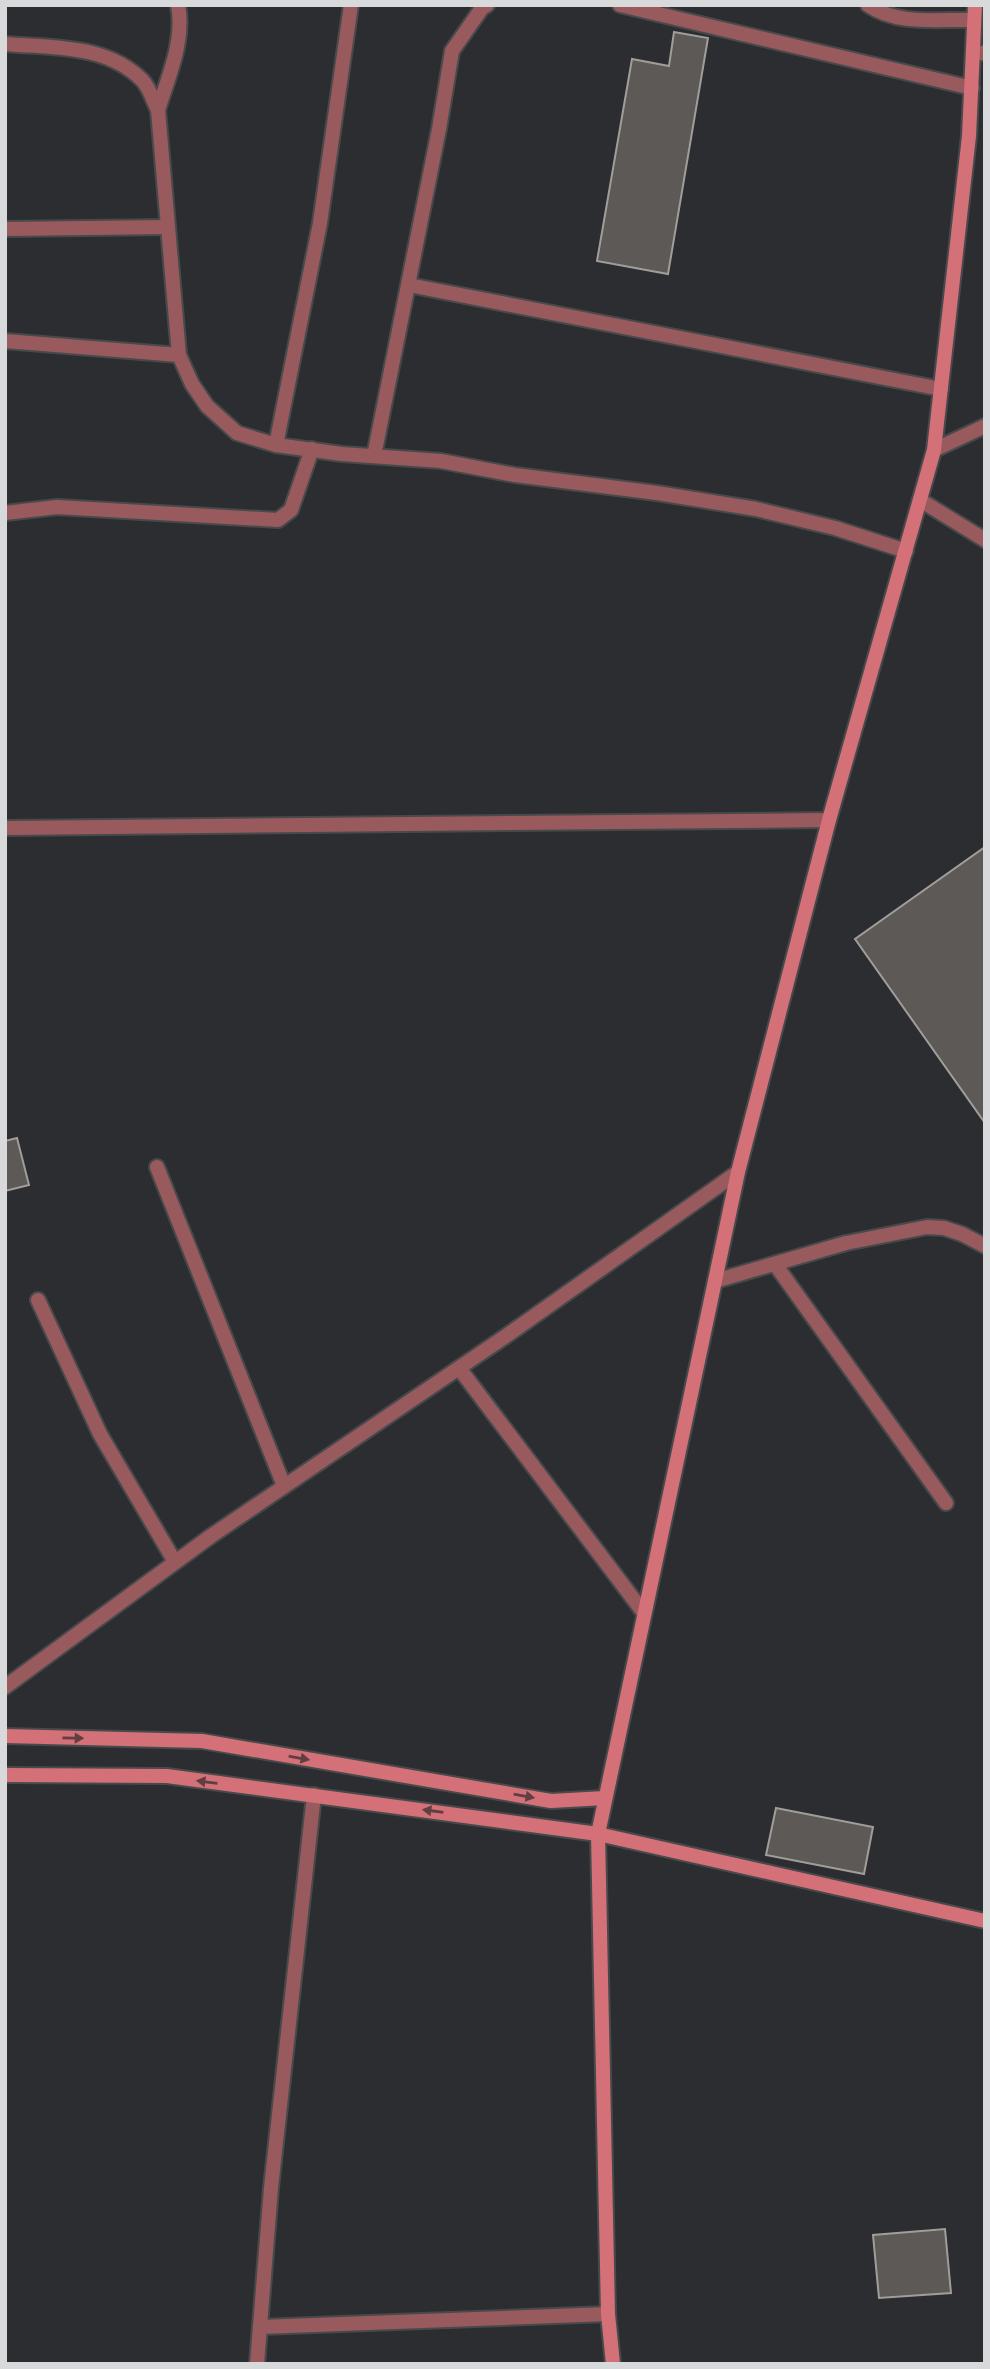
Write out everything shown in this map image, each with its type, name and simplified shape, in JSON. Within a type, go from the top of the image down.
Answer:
[{"type":"street","points":[[158,110],[179,40],[181,19],[178,5]]},
{"type":"street","points":[[276,444],[320,223],[351,5]]},
{"type":"street","points":[[374,456],[452,51],[482,8],[487,5]]},
{"type":"street","points":[[620,5],[971,88]]},
{"type":"street","points":[[613,2364],[608,2314],[598,1834],[738,1172],[829,820],[934,450],[969,136],[971,88],[979,53],[975,13],[900,19],[880,13],[868,5]]},
{"type":"street","points":[[5,44],[95,52],[124,66],[145,83],[158,110],[179,355],[192,384],[207,406],[237,433],[276,444],[441,461],[515,475],[756,509],[835,528],[906,551]]},
{"type":"street","points":[[5,229],[168,227]]},
{"type":"street","points":[[409,285],[941,389]]},
{"type":"street","points":[[5,341],[179,355]]},
{"type":"street","points":[[934,450],[985,426]]},
{"type":"street","points":[[5,513],[57,507],[278,520],[291,510],[312,449]]},
{"type":"street","points":[[920,500],[985,540]]},
{"type":"street","points":[[5,828],[829,820]]},
{"type":"street","points":[[157,1167],[284,1486]]},
{"type":"street","points":[[5,1687],[175,1562],[459,1368],[738,1172]]},
{"type":"street","points":[[715,1281],[846,1243],[927,1227],[944,1228],[985,1246]]},
{"type":"street","points":[[775,1264],[946,1503]]},
{"type":"street","points":[[38,1300],[111,1454],[175,1562]]},
{"type":"street","points":[[459,1368],[645,1613]]},
{"type":"street","points":[[5,1736],[202,1741],[551,1801],[605,1798]]},
{"type":"street","points":[[5,1776],[167,1776],[598,1834],[985,1921]]},
{"type":"street","points":[[257,2364],[271,2188],[314,1796]]},
{"type":"street","points":[[260,2327],[608,2314]]},
{"type":"building","points":[[674,32],[708,38],[668,274],[597,261],[632,59],[669,66]]},
{"type":"building","points":[[985,847],[985,1123],[855,939]]},
{"type":"building","points":[[17,1138],[29,1185],[5,1191],[5,1141]]},
{"type":"building","points":[[776,1808],[873,1827],[864,1874],[766,1855]]},
{"type":"building","points":[[945,2229],[951,2293],[879,2298],[873,2235]]}]
